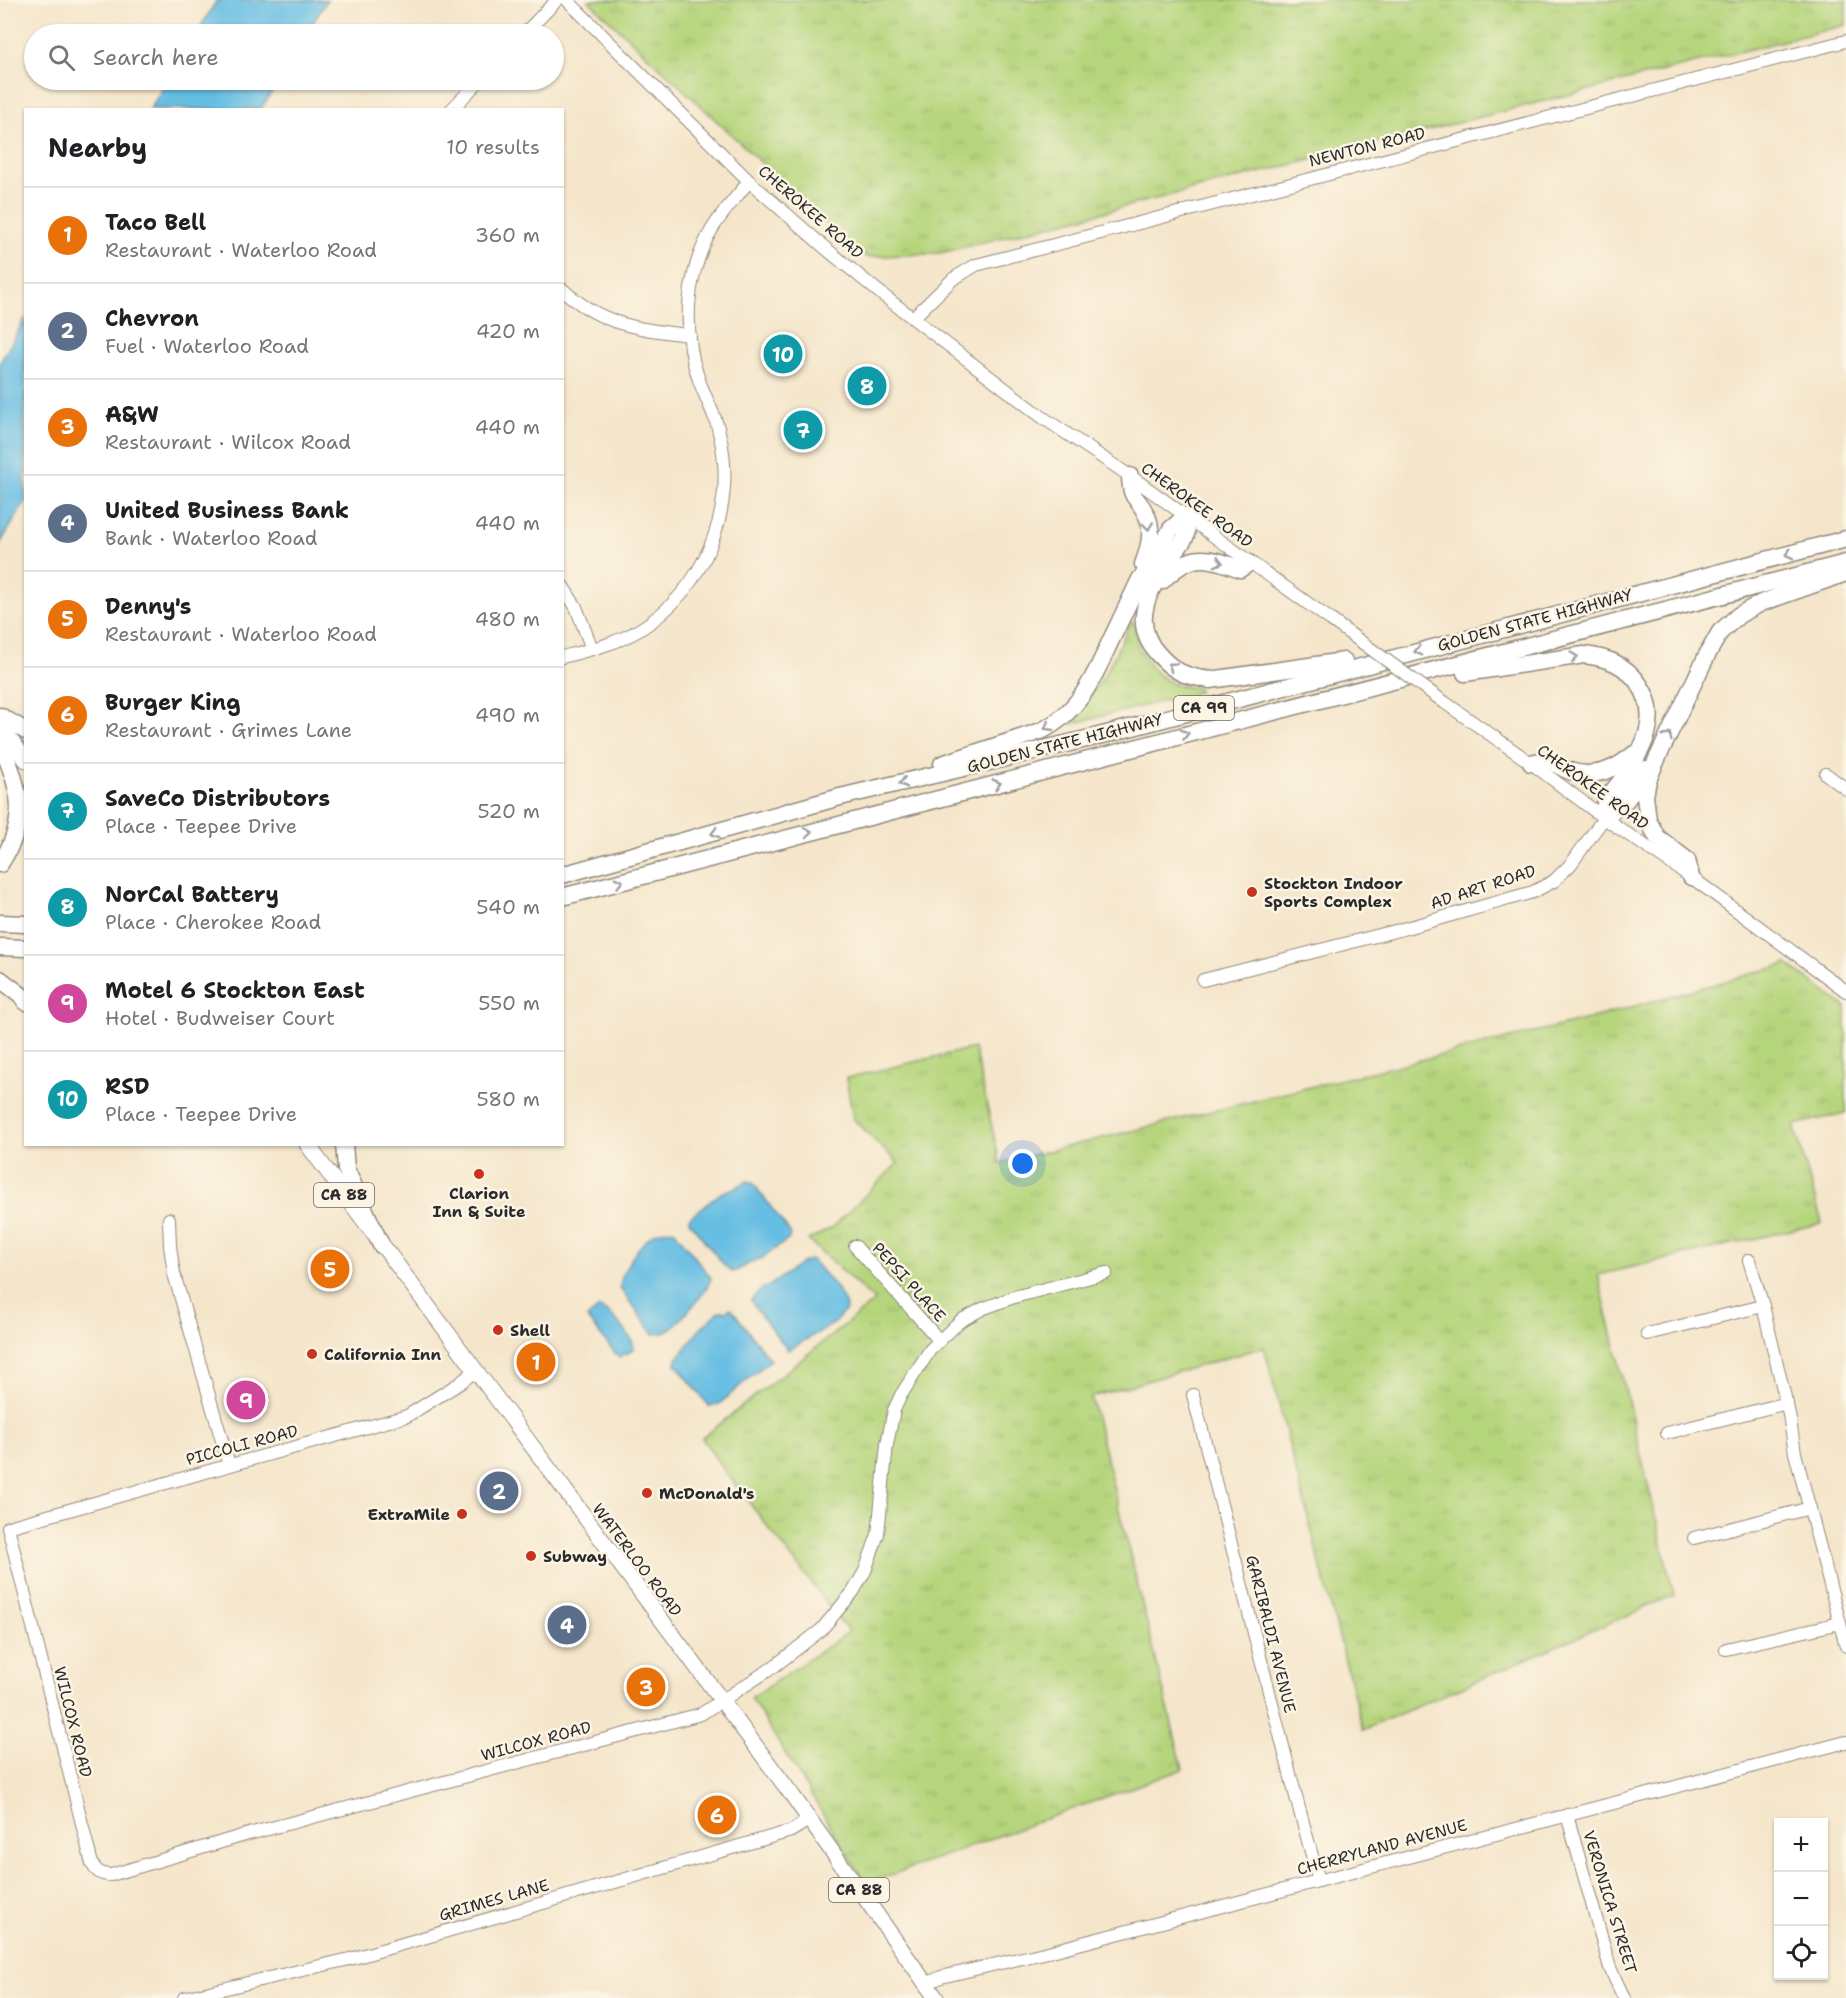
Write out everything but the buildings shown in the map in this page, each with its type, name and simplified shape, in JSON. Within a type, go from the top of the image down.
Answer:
[{"type":"highway","points":[[1130,476],[1130,493],[1147,514],[1150,531],[1149,550],[1141,569],[1147,583],[1143,625],[1152,647],[1172,669],[1194,678],[1210,680],[1351,660],[1384,660]]},
{"type":"highway","points":[[931,776],[943,763],[1041,731],[1071,710],[1090,686],[1147,583],[1186,536],[1186,516]]},
{"type":"highway","name":"GOLDEN STATE HIGHWAY","points":[[564,875],[840,797],[1095,737],[1846,539]]},
{"type":"highway","points":[[1147,583],[1161,582],[1174,569],[1188,561],[1198,559],[1216,559],[1240,569],[1249,563]]},
{"type":"highway","name":"GOLDEN STATE HIGHWAY","points":[[566,897],[1846,563]]},
{"type":"highway","points":[[1691,877],[1687,860],[1657,837],[1648,819],[1645,796],[1648,780],[1657,759],[1707,655],[1720,632],[1739,615],[1761,603],[1846,573]]},
{"type":"highway","points":[[1436,671],[1459,674],[1584,655],[1618,663],[1632,674],[1644,692],[1650,708],[1651,722],[1638,758],[1605,802],[1604,818]]},
{"type":"highway","points":[[0,716],[24,730]]},
{"type":"highway","points":[[0,743],[16,780],[20,804],[14,837],[0,864]]},
{"type":"highway","points":[[1531,763],[1550,761],[1568,771],[1596,774],[1613,770],[1642,748]]},
{"type":"highway","points":[[1604,818],[1628,799],[1648,765],[1657,759]]},
{"type":"highway","points":[[0,923],[24,924]]},
{"type":"highway","points":[[0,947],[24,948]]},
{"type":"highway","points":[[0,979],[24,999]]},
{"type":"highway","points":[[344,1146],[346,1169],[381,1245]]},
{"type":"main road","points":[[0,726],[24,757]]},
{"type":"main road","name":"WATERLOO ROAD","points":[[308,1146],[809,1820],[936,1998]]},
{"type":"street","points":[[534,24],[557,0]]},
{"type":"street","name":"CHEROKEE ROAD","points":[[567,0],[749,180],[824,247],[913,318],[1042,417],[1130,476],[1531,763],[1604,818],[1844,986]]},
{"type":"street","name":"NEWTON ROAD","points":[[913,318],[953,279],[976,265],[1846,41]]},
{"type":"street","points":[[453,108],[470,90]]},
{"type":"street","points":[[564,656],[613,642],[640,629],[675,601],[689,584],[704,561],[716,535],[724,489],[724,462],[719,432],[695,369],[689,307],[697,262],[711,232],[749,180]]},
{"type":"street","points":[[564,291],[586,308],[620,324],[645,330],[690,335]]},
{"type":"street","points":[[564,588],[576,608],[592,649]]},
{"type":"street","points":[[1826,774],[1846,789]]},
{"type":"street","name":"AD ART ROAD","points":[[1203,980],[1399,930],[1533,892],[1554,881],[1571,864],[1604,818]]},
{"type":"street","points":[[169,1219],[174,1274],[230,1465]]},
{"type":"street","name":"PEPSI PLACE","points":[[855,1246],[939,1340]]},
{"type":"street","points":[[1749,1260],[1787,1403],[1795,1453],[1846,1646]]},
{"type":"street","name":"WILCOX ROAD","points":[[8,1527],[92,1864],[97,1872],[111,1875],[245,1835],[700,1714],[772,1668],[821,1630],[853,1592],[865,1571],[878,1534],[887,1444],[894,1410],[920,1364],[939,1340],[960,1321],[982,1309],[1014,1297],[1106,1273]]},
{"type":"street","points":[[1647,1334],[1763,1306]]},
{"type":"street","name":"PICCOLI ROAD","points":[[8,1527],[407,1416],[475,1371]]},
{"type":"street","name":"GARIBALDI AVENUE","points":[[1193,1395],[1319,1881]]},
{"type":"street","points":[[1667,1434],[1787,1403]]},
{"type":"street","points":[[1694,1538],[1810,1508]]},
{"type":"street","points":[[1726,1649],[1840,1623]]},
{"type":"street","name":"CHERRYLAND AVENUE","points":[[926,1984],[941,1977],[1319,1881],[1846,1742]]},
{"type":"street","name":"VERONICA STREET","points":[[1567,1815],[1610,1968],[1624,1998]]},
{"type":"street","name":"GRIMES LANE","points":[[184,1998],[354,1958],[791,1831],[809,1820]]},
{"type":"green space","points":[[588,0],[1846,0],[1846,25],[941,253],[867,257],[850,246]]},
{"type":"green space","points":[[1130,622],[1134,623],[1141,651],[1151,667],[1165,679],[1177,685],[1198,688],[1199,692],[1071,724],[1071,719],[1090,697],[1105,673]]},
{"type":"green space","points":[[1787,964],[1846,1007],[1846,1113],[1794,1125],[1822,1223],[1598,1275],[1674,1595],[1363,1730],[1264,1347],[1091,1397],[1183,1769],[866,1884],[751,1698],[849,1632],[702,1438],[875,1301],[808,1240],[832,1228],[898,1163],[853,1119],[846,1078],[974,1048],[1000,1163],[1588,1019]]},
{"type":"water","points":[[217,0],[327,0],[312,24],[202,24]]},
{"type":"water","points":[[162,90],[273,90],[262,108],[151,108]]},
{"type":"water","points":[[24,321],[24,504],[0,544],[0,363]]},
{"type":"water","points":[[747,1181],[752,1182],[791,1234],[789,1239],[761,1259],[731,1272],[689,1221],[689,1218],[721,1193]]},
{"type":"water","points":[[674,1230],[711,1278],[698,1299],[676,1324],[664,1333],[654,1334],[621,1290],[622,1277],[630,1260],[647,1239],[657,1232]]},
{"type":"water","points":[[811,1260],[839,1292],[846,1310],[833,1324],[788,1350],[751,1300],[763,1288],[805,1261]]},
{"type":"water","points":[[599,1308],[615,1319],[625,1330],[634,1348],[619,1358],[587,1318]]},
{"type":"water","points":[[731,1308],[770,1360],[719,1404],[710,1407],[676,1364],[677,1359],[701,1328],[720,1311]]},
{"type":"place","name":"RSD","points":[[783,354]]},
{"type":"place","name":"NorCal Battery","points":[[867,386]]},
{"type":"place","name":"SaveCo Distributors","points":[[803,430]]},
{"type":"place","name":"Stockton Indoor Sports Complex","points":[[1252,892]]},
{"type":"place","name":"Clarion Inn & Suite","points":[[479,1174]]},
{"type":"place","name":"Denny's","points":[[330,1269]]},
{"type":"place","name":"Shell","points":[[498,1330]]},
{"type":"place","name":"California Inn","points":[[312,1354]]},
{"type":"place","name":"Taco Bell","points":[[536,1362]]},
{"type":"place","name":"Motel 6 Stockton East","points":[[246,1400]]},
{"type":"place","name":"Chevron","points":[[499,1491]]},
{"type":"place","name":"McDonald's","points":[[647,1493]]},
{"type":"place","name":"ExtraMile","points":[[462,1514]]},
{"type":"place","name":"Subway","points":[[531,1556]]},
{"type":"place","name":"United Business Bank","points":[[567,1625]]},
{"type":"place","name":"A&W","points":[[646,1687]]},
{"type":"place","name":"Burger King","points":[[717,1815]]}]
